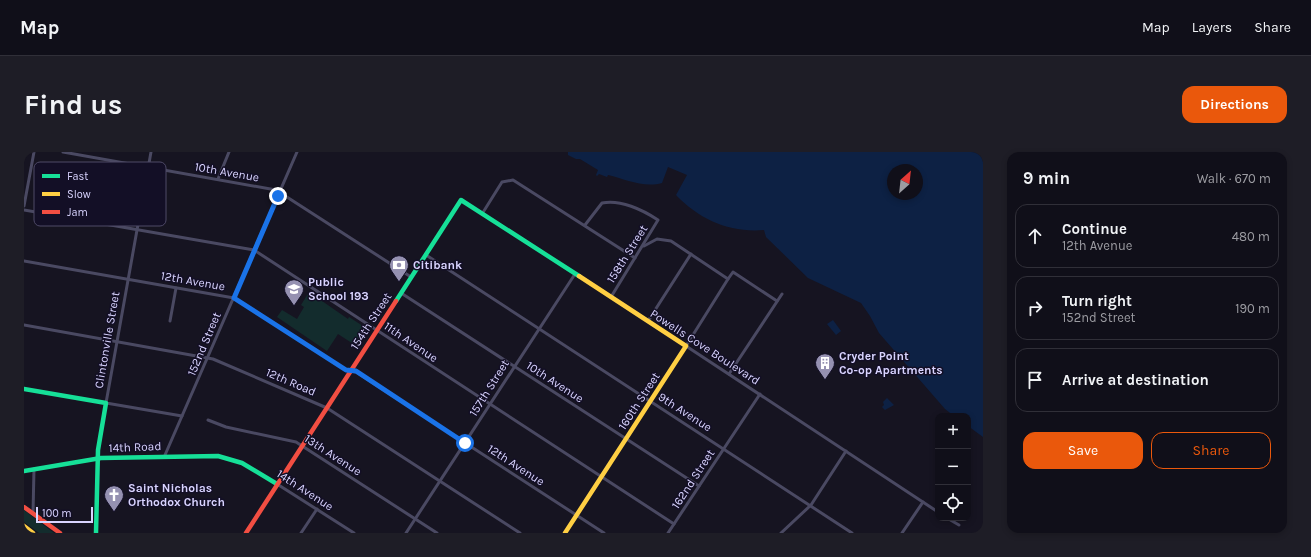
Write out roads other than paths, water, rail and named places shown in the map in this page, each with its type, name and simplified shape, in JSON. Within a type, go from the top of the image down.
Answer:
[{"type":"main road","name":"Powells Cove Boulevard","points":[[461,200],[686,346]]},
{"type":"main road","name":"154th Street","points":[[246,533],[461,200]]},
{"type":"main road","name":"160th Street","points":[[565,533],[686,346]]},
{"type":"main road","points":[[24,388],[106,403]]},
{"type":"main road","name":"Clintonville Street","points":[[96,533],[97,459],[106,403]]},
{"type":"main road","name":"14th Road","points":[[24,471],[97,459],[165,455],[225,456],[246,464]]},
{"type":"main road","name":"14th Avenue","points":[[246,464],[278,484]]},
{"type":"main road","points":[[24,506],[60,533]]},
{"type":"main road","points":[[24,526],[33,533]]},
{"type":"street","points":[[24,206],[34,152]]},
{"type":"street","name":"10th Avenue","points":[[63,152],[120,162]]},
{"type":"street","name":"Clintonville Street","points":[[149,162],[151,152]]},
{"type":"street","points":[[218,179],[229,152]]},
{"type":"street","name":"152nd Street","points":[[165,455],[297,152]]},
{"type":"street","name":"10th Avenue","points":[[166,170],[276,190],[411,277]]},
{"type":"street","points":[[482,214],[502,182],[513,180],[635,258]]},
{"type":"street","name":"158th Street","points":[[585,225],[602,203],[608,201],[643,211],[658,220],[610,297]]},
{"type":"street","name":"11th Avenue","points":[[24,210],[34,212]]},
{"type":"street","name":"11th Avenue","points":[[114,226],[254,250],[674,524]]},
{"type":"street","name":"Clintonville Street","points":[[106,403],[138,226]]},
{"type":"street","points":[[642,247],[657,239],[670,240],[728,279],[733,272],[777,301]]},
{"type":"street","name":"9th Avenue","points":[[426,254],[852,533]]},
{"type":"street","points":[[648,322],[691,254]]},
{"type":"street","name":"12th Avenue","points":[[24,261],[234,298],[346,370],[356,371],[604,533]]},
{"type":"street","name":"157th Street","points":[[406,533],[575,274]]},
{"type":"street","name":"160th Street","points":[[686,346],[728,279]]},
{"type":"street","points":[[170,321],[176,288]]},
{"type":"street","name":"10th Avenue","points":[[401,293],[699,486]]},
{"type":"street","points":[[730,374],[782,294]]},
{"type":"street","name":"12th Road","points":[[24,325],[208,357],[327,408],[520,533]]},
{"type":"street","name":"Powells Cove Boulevard","points":[[686,346],[935,510]]},
{"type":"street","name":"162nd Street","points":[[668,533],[760,394]]},
{"type":"street","points":[[106,403],[182,416]]},
{"type":"street","name":"13th Avenue","points":[[208,420],[226,426],[296,442],[437,533]]},
{"type":"street","points":[[781,533],[811,505],[846,451]]},
{"type":"street","points":[[34,469],[34,514]]},
{"type":"street","name":"14th Avenue","points":[[278,484],[354,533]]},
{"type":"street","points":[[902,533],[923,502]]},
{"type":"street","points":[[301,533],[317,509]]},
{"type":"street","points":[[952,521],[959,526]]},
{"type":"water","points":[[568,152],[983,152],[983,437],[971,428],[971,413],[950,413],[945,409],[879,333],[861,303],[808,278],[766,237],[764,230],[728,227],[705,218],[685,204],[676,195],[687,175],[668,167],[662,183],[641,184],[608,175],[607,177],[599,174],[597,176],[598,170],[580,159],[576,159],[568,155]]},
{"type":"water","points":[[833,320],[841,331],[836,335],[827,324]]},
{"type":"water","points":[[887,398],[894,405],[885,410],[882,407],[884,405],[883,402]]},
{"type":"place","name":"Citibank","points":[[399,282]]},
{"type":"place","name":"Public School 193","points":[[294,306]]},
{"type":"place","name":"Cryder Point Co-op Apartments","points":[[825,380]]},
{"type":"place","name":"Saint Nicholas Orthodox Church","points":[[114,512]]}]
